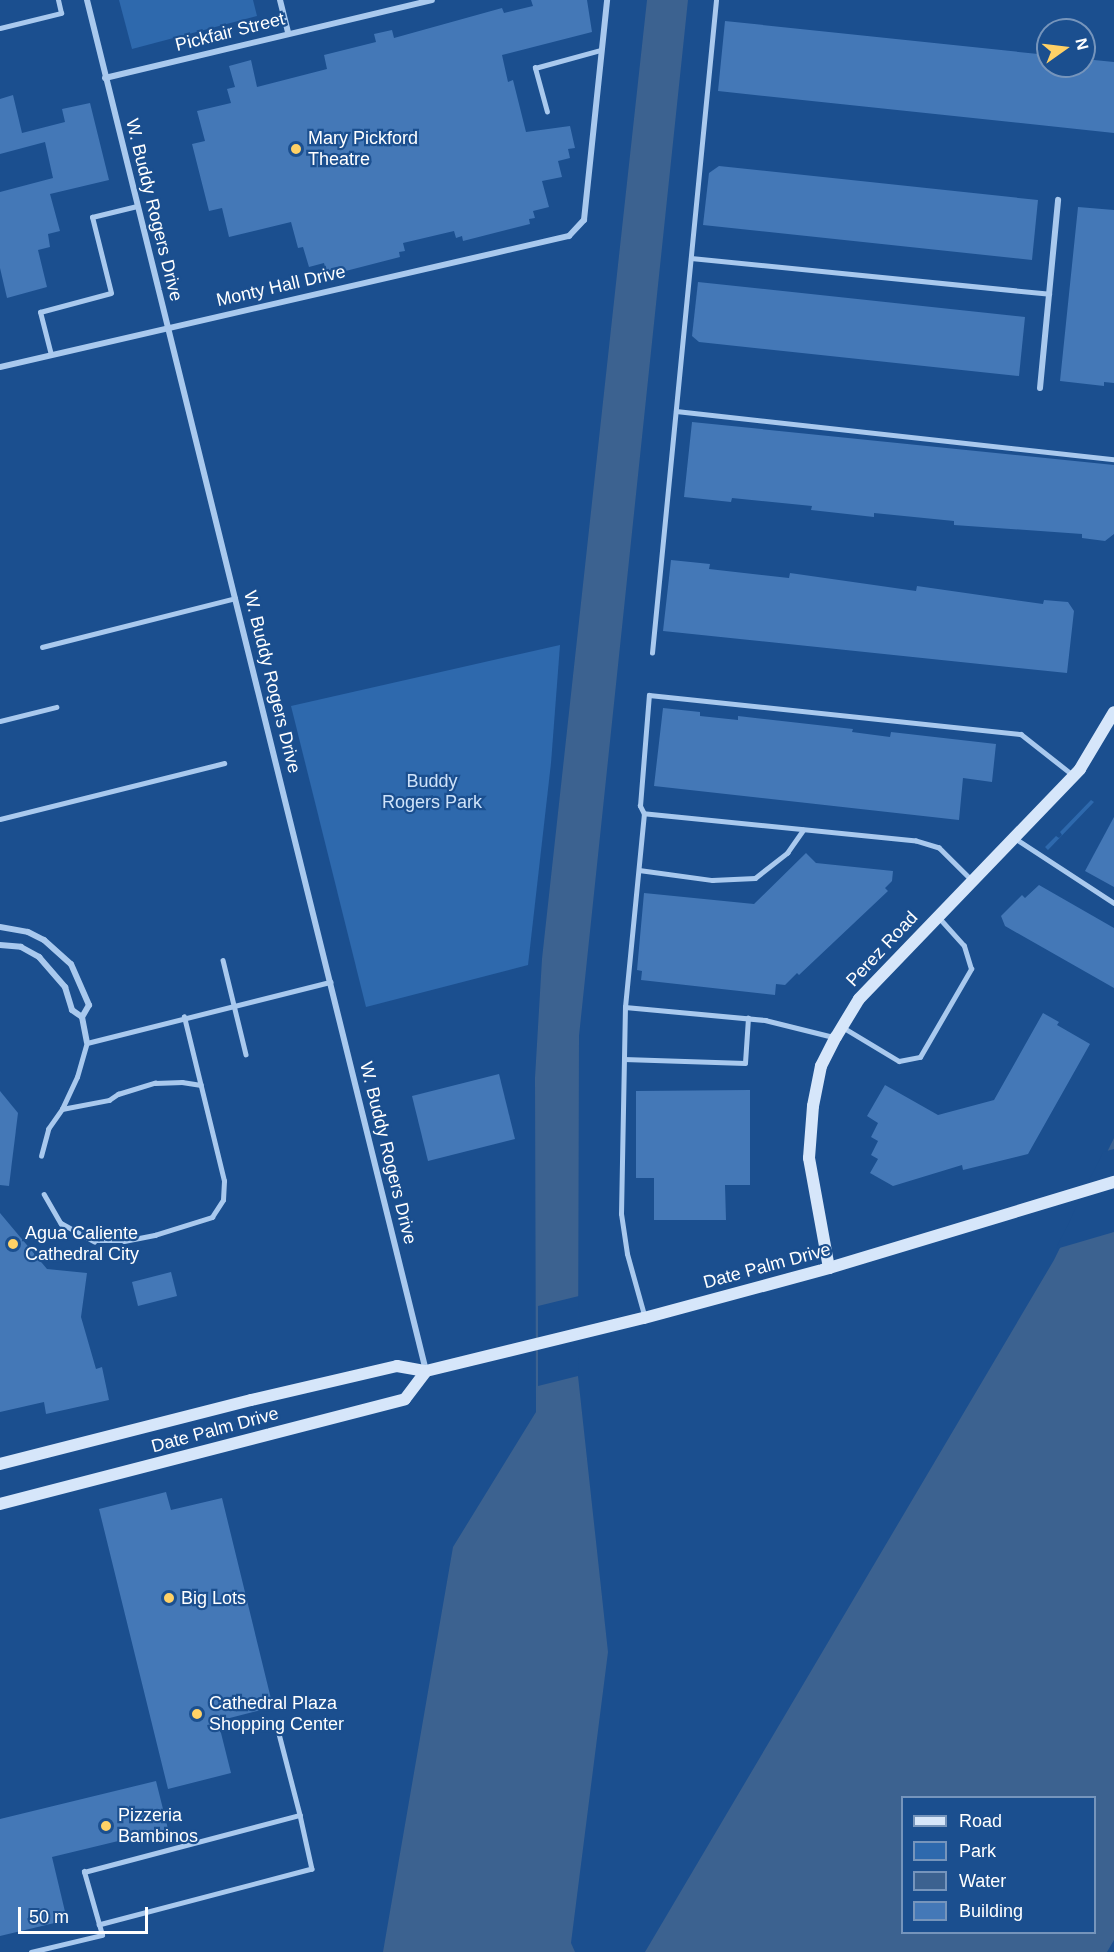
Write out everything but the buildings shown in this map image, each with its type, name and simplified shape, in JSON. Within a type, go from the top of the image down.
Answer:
[{"type":"main road","name":"Perez Road","points":[[829,1268],[808,1158],[813,1106],[821,1066],[859,999],[1073,776],[1114,712]]},
{"type":"main road","name":"Date Palm Drive","points":[[0,1464],[251,1400],[397,1366],[426,1371],[644,1318],[829,1268],[1044,1201],[1114,1182]]},
{"type":"main road","name":"Date Palm Drive","points":[[0,1504],[405,1399],[426,1371]]},
{"type":"street","name":"W. Buddy Rogers Drive","points":[[87,0],[426,1371]]},
{"type":"street","points":[[280,0],[288,33]]},
{"type":"street","name":"Pickfair Street","points":[[105,78],[432,0]]},
{"type":"street","points":[[601,50],[607,0]]},
{"type":"street","name":"Monty Hall Drive","points":[[0,367],[168,326],[569,236],[584,220],[601,50]]},
{"type":"street","points":[[1040,388],[1058,200]]},
{"type":"street","points":[[0,927],[28,932],[44,940],[71,964],[89,1005],[82,1017],[87,1043]]},
{"type":"street","points":[[0,945],[21,947],[39,957],[65,987],[72,1010],[82,1017]]},
{"type":"lane","points":[[0,28],[61,13],[58,0]]},
{"type":"lane","points":[[652,653],[716,0]]},
{"type":"lane","points":[[547,112],[535,68],[601,50]]},
{"type":"lane","points":[[51,355],[40,312],[111,293],[93,217],[137,206]]},
{"type":"lane","points":[[691,258],[1049,294]]},
{"type":"lane","points":[[676,411],[1114,459]]},
{"type":"lane","points":[[42,647],[236,598]]},
{"type":"lane","points":[[644,1318],[627,1254],[621,1214],[625,1007],[644,814],[640,806],[649,695],[1021,734],[1073,776]]},
{"type":"lane","points":[[0,721],[56,707]]},
{"type":"lane","points":[[0,819],[224,763]]},
{"type":"lane","points":[[644,814],[916,841],[939,848],[971,880]]},
{"type":"lane","points":[[639,870],[712,880],[755,878],[787,853],[804,830]]},
{"type":"lane","points":[[1014,838],[1114,903]]},
{"type":"lane","points":[[625,1007],[748,1018],[839,1032],[899,1060],[920,1058],[971,969],[964,946],[937,916]]},
{"type":"lane","points":[[223,960],[246,1054]]},
{"type":"lane","points":[[41,1156],[48,1129],[62,1110],[77,1077],[87,1043],[330,982]]},
{"type":"lane","points":[[44,1194],[61,1223],[94,1241],[124,1241],[212,1218],[223,1200],[224,1181],[184,1017]]},
{"type":"lane","points":[[624,1059],[745,1063],[748,1018]]},
{"type":"lane","points":[[62,1110],[109,1100],[118,1094],[157,1083],[182,1082],[201,1085]]},
{"type":"lane","points":[[99,1925],[312,1869],[276,1722]]},
{"type":"lane","points":[[31,1952],[102,1935],[84,1872],[300,1815]]},
{"type":"green space","points":[[119,0],[253,0],[257,16],[132,49]]},
{"type":"green space","name":"Buddy Rogers Park","points":[[560,645],[551,763],[528,965],[366,1007],[291,706]]},
{"type":"green space","points":[[1091,800],[1094,802],[1048,850],[1045,847],[1056,836],[1059,838],[1062,835],[1060,832]]},
{"type":"water","points":[[647,0],[688,0],[579,1036],[578,1376],[608,1652],[571,1943],[575,1952],[383,1952],[453,1547],[536,1412],[535,1078],[542,959]]},
{"type":"water","points":[[1114,1138],[1114,1940],[1107,1952],[645,1952],[1054,1260]]},
{"type":"pier","points":[[1114,1149],[1114,1232],[1056,1249],[1103,1152]]},
{"type":"pier","points":[[579,1296],[578,1376],[538,1386],[538,1306]]},
{"type":"place","name":"Mary Pickford Theatre","points":[[296,149]]},
{"type":"place","name":"Agua Caliente Cathedral City","points":[[13,1244]]},
{"type":"place","name":"Big Lots","points":[[169,1598]]},
{"type":"place","name":"Cathedral Plaza Shopping Center","points":[[197,1714]]},
{"type":"place","name":"Pizzeria Bambinos","points":[[106,1826]]}]
